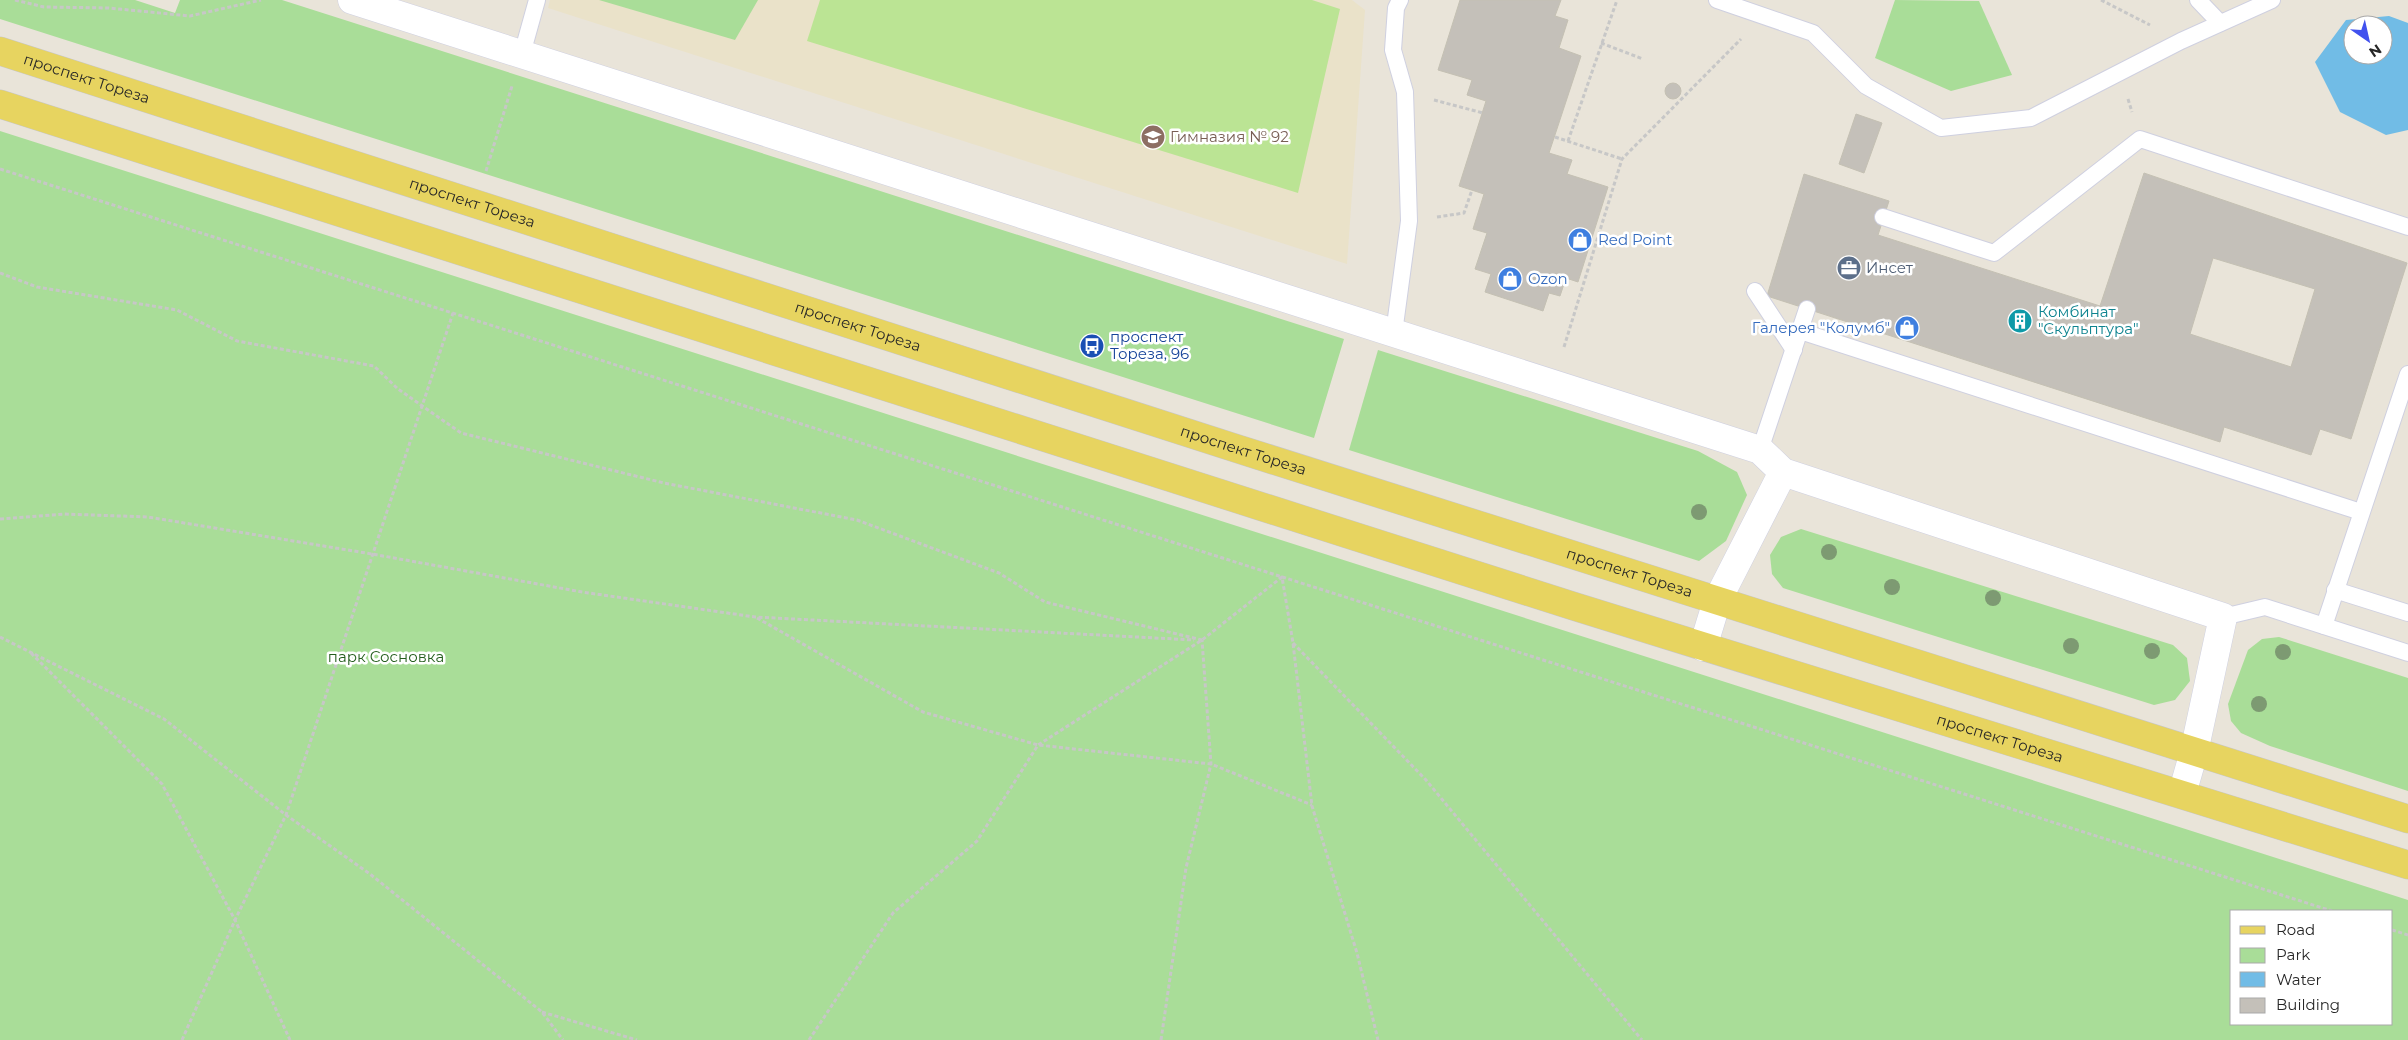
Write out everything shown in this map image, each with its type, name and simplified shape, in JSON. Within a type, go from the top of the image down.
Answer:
[{"type":"main road","name":"проспект Тореза","points":[[0,51],[1717,601],[2408,819]]},
{"type":"main road","name":"проспект Тореза","points":[[0,104],[1703,647],[2408,865]]},
{"type":"street","points":[[352,0],[1760,450],[1783,472],[2223,617],[2194,752],[2182,794]]},
{"type":"street","points":[[1703,647],[1717,601],[1783,472]]},
{"type":"lane","points":[[522,54],[537,0]]},
{"type":"lane","points":[[1394,333],[1409,221],[1405,92],[1393,50],[1396,8],[1400,0]]},
{"type":"lane","points":[[1718,0],[1813,33],[1866,86],[1941,128],[2031,118],[2181,41],[2272,0]]},
{"type":"lane","points":[[2198,0],[2220,23]]},
{"type":"lane","points":[[1883,217],[1994,253],[2140,139],[2408,227]]},
{"type":"lane","points":[[1755,292],[1794,350]]},
{"type":"lane","points":[[1760,450],[1807,309]]},
{"type":"lane","points":[[1800,331],[2361,512]]},
{"type":"lane","points":[[2324,626],[2408,374]]},
{"type":"lane","points":[[2335,590],[2408,613]]},
{"type":"lane","points":[[2223,617],[2265,607],[2408,653]]},
{"type":"path","points":[[15,0],[44,7],[109,8],[190,16],[261,0]]},
{"type":"path","points":[[1568,141],[1617,0]]},
{"type":"path","points":[[2101,0],[2181,41]]},
{"type":"path","points":[[1564,347],[1622,159],[1764,16]]},
{"type":"path","points":[[1601,43],[1643,59]]},
{"type":"path","points":[[2120,72],[2140,139]]},
{"type":"path","points":[[485,174],[513,84]]},
{"type":"path","points":[[1405,92],[1483,113]]},
{"type":"path","points":[[1555,137],[1622,159]]},
{"type":"path","points":[[0,169],[2329,910]]},
{"type":"path","points":[[1409,221],[1464,213],[1472,190]]},
{"type":"path","points":[[0,273],[37,287],[177,310],[237,341],[374,366],[398,389],[460,433],[664,483],[858,520],[999,573],[1045,602],[1202,640]]},
{"type":"path","points":[[182,1040],[235,920],[286,815],[453,313]]},
{"type":"path","points":[[0,519],[64,514],[148,518],[372,554],[582,592],[755,617],[1202,640]]},
{"type":"path","points":[[809,1040],[893,913],[977,841],[1038,745],[1202,640],[1282,577]]},
{"type":"path","points":[[1282,577],[1293,643],[1312,806],[1357,953],[1378,1040]]},
{"type":"path","points":[[755,617],[923,712],[1038,745],[1211,764],[1312,806]]},
{"type":"path","points":[[0,637],[164,719],[286,815],[370,874],[542,1012],[563,1040]]},
{"type":"path","points":[[1161,1040],[1186,868],[1211,764],[1202,640]]},
{"type":"path","points":[[1293,643],[1426,780],[1642,1040]]},
{"type":"path","points":[[27,650],[162,784],[235,920],[290,1040]]},
{"type":"path","points":[[2393,930],[2408,936]]},
{"type":"path","points":[[542,1012],[637,1040]]},
{"type":"shaded area","name":"Гимназия № 92","points":[[550,0],[1352,0],[1365,10],[1347,264],[548,8]]},
{"type":"green space","points":[[0,0],[135,0],[175,13],[180,0],[282,0],[1344,339],[1314,438],[0,19]]},
{"type":"green space","points":[[599,0],[758,0],[735,40]]},
{"type":"green space","points":[[820,0],[1312,0],[1340,9],[1298,193],[807,41]]},
{"type":"green space","points":[[1895,0],[1979,1],[2012,75],[1951,91],[1875,58]]},
{"type":"green space","name":"парк Сосновка","points":[[0,131],[2408,900],[2408,1040],[0,1040]]},
{"type":"green space","points":[[1378,350],[1698,451],[1737,472],[1747,495],[1726,541],[1699,561],[1349,450]]},
{"type":"green space","points":[[1801,529],[2173,645],[2187,658],[2190,681],[2175,700],[2154,705],[1783,588],[1772,574],[1770,555],[1781,537]]},
{"type":"green space","points":[[2279,637],[2408,678],[2408,791],[2270,746],[2241,733],[2231,721],[2228,704],[2248,650],[2262,639]]},
{"type":"water","points":[[2393,17],[2408,23],[2408,130],[2386,135],[2340,112],[2315,62],[2343,24],[2343,65],[2393,65]]},
{"type":"building","points":[[1460,0],[1561,0],[1555,16],[1568,20],[1559,48],[1581,56],[1549,153],[1572,160],[1567,174],[1608,187],[1578,282],[1566,278],[1560,296],[1549,293],[1543,311],[1485,292],[1491,274],[1475,269],[1487,233],[1473,229],[1484,194],[1459,186],[1486,101],[1467,95],[1472,80],[1438,70]]},
{"type":"building","points":[[1673,83],[1681,91],[1673,99],[1665,91]]},
{"type":"building","points":[[1856,114],[1882,123],[1864,173],[1839,164]]},
{"type":"building","name":"Комбинат \"Скульптура\"","points":[[2144,173],[2407,263],[2351,439],[2320,429],[2311,455],[2224,427],[2220,442],[1767,296],[1804,174],[1889,201],[1878,235],[2100,306]],"holes":[[[2213,258],[2315,289],[2291,367],[2190,334]]]},
{"type":"place","name":"Гимназия № 92","points":[[1153,137]]},
{"type":"place","name":"Red Point","points":[[1580,240]]},
{"type":"place","name":"Инсет","points":[[1849,268]]},
{"type":"place","name":"Ozon","points":[[1510,279]]},
{"type":"place","name":"Комбинат \"Скульптура\"","points":[[2020,321]]},
{"type":"place","name":"Галерея \"Колумб\"","points":[[1907,328]]},
{"type":"place","name":"проспект Тореза, 96","points":[[1092,346]]}]
